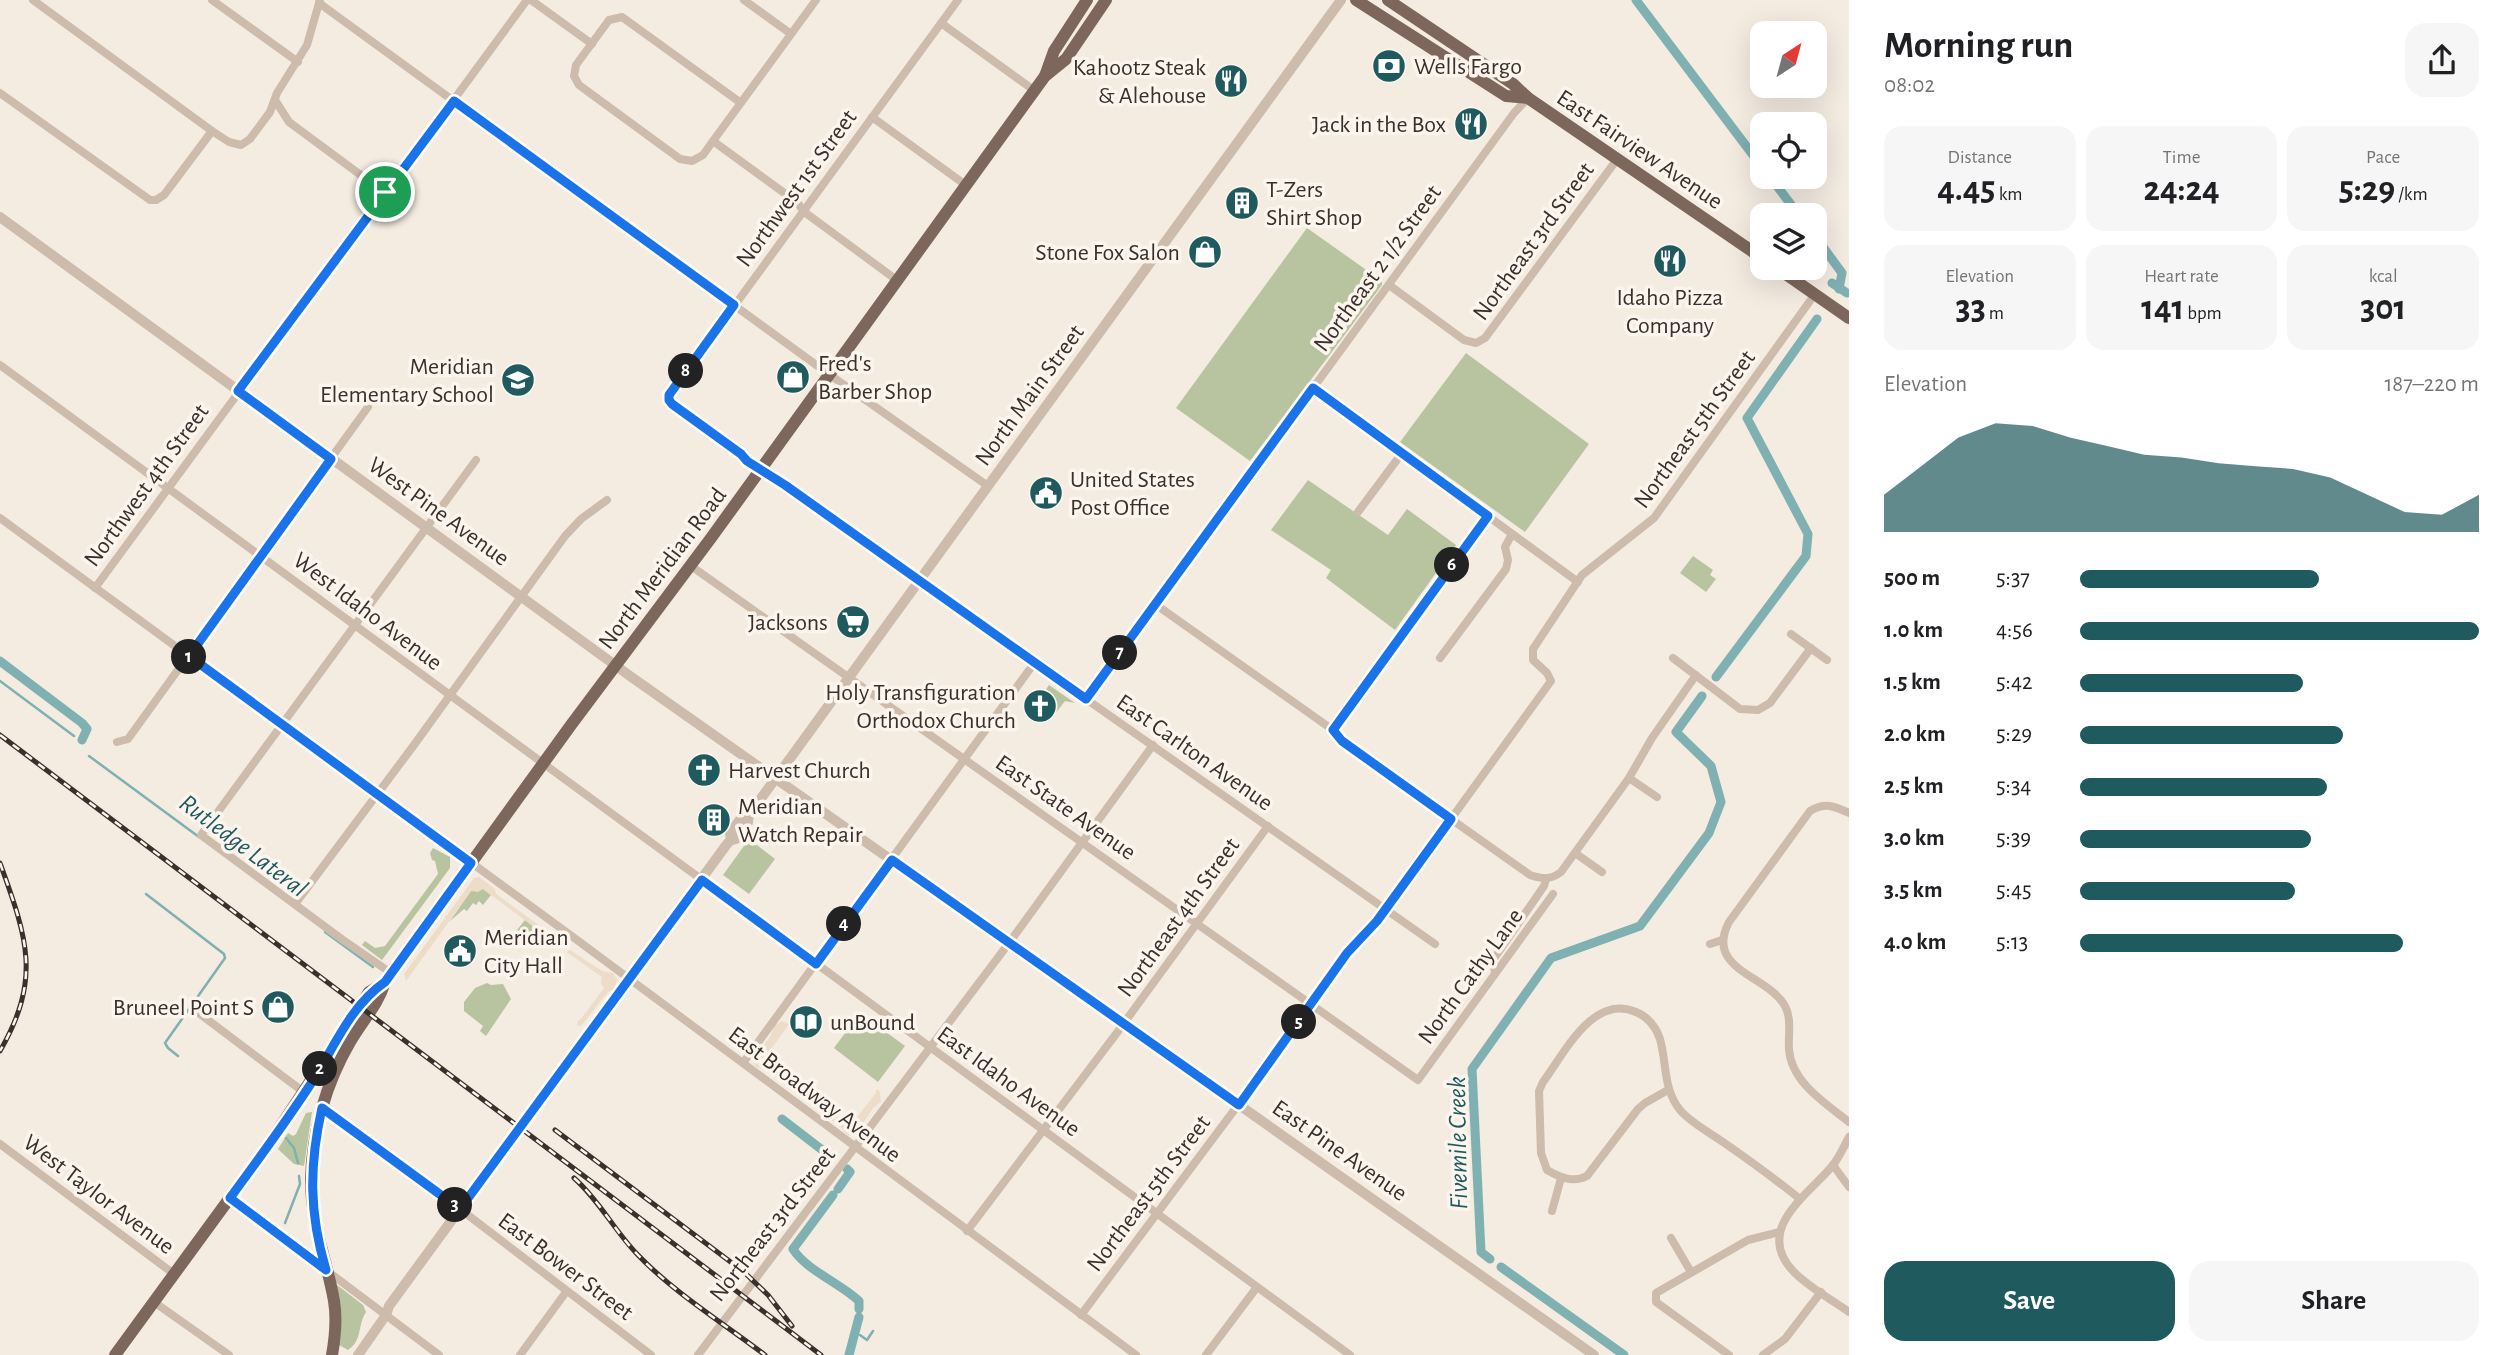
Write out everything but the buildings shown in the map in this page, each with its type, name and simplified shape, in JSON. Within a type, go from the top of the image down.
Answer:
[{"type":"main road","name":"North Meridian Road","points":[[115,1355],[305,1093],[369,992],[388,977],[967,186],[1045,76],[1054,51],[1087,0]]},
{"type":"main road","name":"North Meridian Road","points":[[1045,76],[1066,59],[1106,0]]},
{"type":"main road","name":"East Fairview Avenue","points":[[1356,0],[1506,96],[1528,98]]},
{"type":"main road","name":"East Fairview Avenue","points":[[1388,0],[1750,250]]},
{"type":"main road","points":[[1795,280],[1849,318]]},
{"type":"main road","name":"North Meridian Road","points":[[332,1355],[334,1303],[314,1224],[311,1180],[315,1140],[329,1085],[342,1056],[380,1000],[388,977]]},
{"type":"street","points":[[33,0],[212,131],[229,142],[242,145],[250,139],[270,112],[298,62],[307,45],[320,1],[734,305],[988,486]]},
{"type":"street","points":[[212,0],[298,62]]},
{"type":"street","points":[[529,0],[592,44]]},
{"type":"street","name":"Northwest 4th Street","points":[[95,588],[529,0]]},
{"type":"street","points":[[744,0],[791,34]]},
{"type":"street","points":[[741,103],[622,16],[609,20],[576,65],[574,76],[579,85],[680,159],[692,161],[703,155],[713,141],[741,103],[791,34],[816,0]]},
{"type":"street","name":"Northwest 1st Street","points":[[669,400],[669,395],[734,305],[958,0]]},
{"type":"street","name":"North Main Street","points":[[358,1355],[386,1315],[389,1306],[731,840],[730,833],[742,817],[748,815],[1341,0]]},
{"type":"street","points":[[941,23],[1035,91]]},
{"type":"street","points":[[0,93],[144,197],[156,200],[164,195],[212,131]]},
{"type":"street","name":"Northeast 2 1/2 Street","points":[[1086,699],[1514,113],[1528,98]]},
{"type":"street","points":[[275,100],[289,122],[385,192]]},
{"type":"street","points":[[872,117],[967,186]]},
{"type":"street","points":[[713,141],[798,202],[803,211],[898,281]]},
{"type":"street","name":"Northeast 3rd Street","points":[[1389,285],[1464,340],[1476,343],[1486,338],[1618,158]]},
{"type":"street","name":"West Pine Avenue","points":[[0,217],[616,666]]},
{"type":"street","name":"Northeast 5th Street","points":[[1081,1315],[1239,1105],[1347,953],[1385,909],[1551,681],[1533,660],[1533,649],[1583,575],[1654,518],[1815,294]]},
{"type":"street","name":"West Idaho Avenue","points":[[0,365],[544,763]]},
{"type":"street","points":[[1313,388],[1578,582]]},
{"type":"street","name":"East Carlton Avenue","points":[[669,400],[747,461],[1435,944]]},
{"type":"street","points":[[117,742],[128,739],[368,407]]},
{"type":"street","points":[[1358,512],[1402,453]]},
{"type":"street","points":[[388,977],[201,835],[476,460]]},
{"type":"street","points":[[295,904],[565,536],[581,519],[607,500]]},
{"type":"street","points":[[1333,730],[1488,516]]},
{"type":"street","name":"East Broadway Avenue","points":[[0,518],[377,793],[1136,1355]]},
{"type":"street","points":[[1440,658],[1506,569],[1508,560],[1505,547],[1513,534]]},
{"type":"street","name":"East State Avenue","points":[[691,566],[1418,1080]]},
{"type":"street","points":[[1155,604],[1333,730],[1342,741],[1530,875],[1546,879],[1561,872],[1575,853],[1629,778],[1652,738],[1696,675]]},
{"type":"street","points":[[1791,634],[1827,660]]},
{"type":"street","points":[[1673,658],[1740,709],[1758,710],[1770,704],[1811,648]]},
{"type":"street","points":[[743,1063],[1035,662]]},
{"type":"street","name":"East Pine Avenue","points":[[616,666],[1594,1355]]},
{"type":"street","name":"Northeast 3rd Street","points":[[698,1355],[1009,943],[1153,745]]},
{"type":"street","name":"East Idaho Avenue","points":[[544,763],[1350,1355]]},
{"type":"street","points":[[1629,778],[1657,797]]},
{"type":"street","points":[[1849,813],[1828,805],[1818,806],[1810,811],[1728,922],[1723,940],[1728,958],[1734,965],[1774,994],[1786,1008],[1789,1017],[1790,1057],[1807,1086],[1813,1094],[1849,1122]]},
{"type":"street","name":"Northeast 4th Street","points":[[967,1231],[1124,1024],[1268,826]]},
{"type":"street","points":[[1575,853],[1602,872]]},
{"type":"street","points":[[1495,973],[1493,960],[1545,886],[1546,879]]},
{"type":"street","name":"North Cathy Lane","points":[[1418,1080],[1553,894]]},
{"type":"street","points":[[1710,944],[1723,940]]},
{"type":"street","points":[[1668,1090],[1638,1109],[1587,1176],[1579,1180],[1561,1178],[1547,1170],[1542,1162],[1539,1091],[1590,1020],[1606,1010],[1626,1009],[1643,1016],[1656,1030],[1668,1090],[1684,1114],[1800,1199]]},
{"type":"street","points":[[196,1011],[305,1093]]},
{"type":"street","name":"East Bower Street","points":[[322,1108],[651,1355]]},
{"type":"street","points":[[1849,1137],[1833,1165],[1787,1214],[1780,1232],[1781,1251],[1790,1268],[1849,1312]]},
{"type":"street","name":"West Taylor Avenue","points":[[0,1144],[174,1274]]},
{"type":"street","points":[[1833,1165],[1849,1187]]},
{"type":"street","points":[[1552,1211],[1561,1178]]},
{"type":"street","points":[[230,1198],[439,1355]]},
{"type":"street","points":[[1729,1355],[1656,1302],[1655,1298],[1661,1289],[1748,1240],[1780,1232]]},
{"type":"street","points":[[1671,1238],[1691,1272]]},
{"type":"street","points":[[1206,1355],[1257,1287]]},
{"type":"street","points":[[520,1355],[566,1292]]},
{"type":"street","points":[[1763,1355],[1792,1332],[1821,1292]]},
{"type":"street","points":[[154,1302],[229,1355]]},
{"type":"green space","points":[[1307,228],[1382,281],[1382,285],[1250,461],[1176,408]]},
{"type":"green space","points":[[1466,353],[1589,444],[1525,532],[1400,442]]},
{"type":"green space","points":[[1308,480],[1388,535],[1407,509],[1456,545],[1395,630],[1326,578],[1331,570],[1271,530]]},
{"type":"green space","points":[[1693,556],[1713,570],[1710,575],[1716,579],[1706,592],[1680,573]]},
{"type":"green space","points":[[1049,685],[1075,703],[1065,701],[1052,718],[1044,712],[1052,700],[1043,694]]},
{"type":"green space","points":[[749,839],[775,859],[749,894],[723,875]]},
{"type":"green space","points":[[433,848],[450,857],[450,868],[382,960],[362,945],[365,941],[375,948],[385,946],[438,874],[430,853]]},
{"type":"green space","points":[[483,889],[491,895],[483,905],[479,901],[476,905],[473,903],[467,911],[464,909],[450,921],[471,891]]},
{"type":"green space","points":[[525,920],[534,927],[537,939],[524,942],[514,937]]},
{"type":"green space","points":[[487,983],[503,984],[511,999],[486,1036],[480,1031],[483,1026],[464,1011],[464,1002],[475,988]]},
{"type":"green space","points":[[860,1013],[905,1046],[878,1082],[834,1048]]},
{"type":"green space","points":[[312,1112],[304,1166],[294,1164],[278,1149],[288,1133],[293,1136],[296,1134],[306,1113]]},
{"type":"green space","points":[[337,1285],[363,1305],[366,1312],[356,1342],[348,1350],[339,1345]]},
{"type":"shaded area","points":[[479,877],[495,889],[496,894],[555,937],[560,945],[542,949],[534,934],[534,927],[483,889],[478,892],[471,891],[406,981],[404,974],[474,878]]},
{"type":"shaded area","points":[[570,950],[602,971],[613,973],[617,980],[614,989],[608,992],[581,1026],[576,1025],[577,1022],[604,988],[602,977],[567,952]]},
{"type":"shaded area","points":[[782,1021],[789,1024],[764,1059],[851,1125],[876,1093],[876,1089],[880,1092],[881,1102],[873,1108],[856,1134],[845,1133],[841,1127],[764,1069],[756,1067],[752,1061],[753,1054],[762,1048],[774,1026]]},
{"type":"waterway","name":"Fivemile Creek","points":[[1636,0],[1750,151]]},
{"type":"waterway","name":"Fivemile Creek","points":[[1779,189],[1790,203]]},
{"type":"waterway","name":"Fivemile Creek","points":[[1827,252],[1842,273],[1839,289]]},
{"type":"waterway","name":"Fivemile Creek","points":[[1832,283],[1847,293]]},
{"type":"waterway","name":"Fivemile Creek","points":[[1716,677],[1806,556],[1808,534],[1747,418],[1817,319]]},
{"type":"waterway","name":"Rutledge Lateral","points":[[0,661],[82,723],[87,729],[82,740]]},
{"type":"waterway","points":[[0,681],[74,736]]},
{"type":"waterway","name":"Fivemile Creek","points":[[1490,1259],[1481,1252],[1472,1069],[1551,958],[1640,926],[1709,833],[1721,802],[1711,766],[1676,732],[1702,696]]},
{"type":"waterway","name":"Rutledge Lateral","points":[[89,756],[199,837]]},
{"type":"waterway","points":[[146,894],[224,954],[225,958],[165,1043],[178,1056]]},
{"type":"waterway","name":"Rutledge Lateral","points":[[325,932],[373,967]]},
{"type":"waterway","points":[[782,1119],[830,1156]]},
{"type":"waterway","points":[[286,1138],[294,1148],[298,1163]]},
{"type":"waterway","points":[[838,1189],[850,1172],[847,1169]]},
{"type":"waterway","points":[[285,1223],[300,1184],[299,1176]]},
{"type":"waterway","points":[[833,1195],[793,1249],[806,1263],[859,1301],[859,1309]]},
{"type":"waterway","name":"Fivemile Creek","points":[[1501,1267],[1624,1355]]},
{"type":"waterway","points":[[849,1355],[859,1317]]},
{"type":"waterway","points":[[860,1335],[867,1340],[873,1331]]},
{"type":"railway","points":[[0,735],[821,1355]]},
{"type":"railway","points":[[0,863],[17,914],[26,958],[22,1001],[0,1051]]},
{"type":"railway","points":[[555,1130],[744,1272],[768,1295],[792,1326]]},
{"type":"railway","points":[[574,1178],[651,1268],[765,1355]]},
{"type":"place","name":"Wells Fargo","points":[[1389,66]]},
{"type":"place","name":"Kahootz Steak & Alehouse","points":[[1231,81]]},
{"type":"place","name":"Jack in the Box","points":[[1471,124]]},
{"type":"place","name":"T-Zers Shirt Shop","points":[[1242,203]]},
{"type":"place","name":"Stone Fox Salon","points":[[1205,252]]},
{"type":"place","name":"Idaho Pizza Company","points":[[1670,261]]},
{"type":"place","name":"Fred's Barber Shop","points":[[793,377]]},
{"type":"place","name":"Meridian Elementary School","points":[[518,380]]},
{"type":"place","name":"United States Post Office","points":[[1046,493]]},
{"type":"place","name":"Jacksons","points":[[853,622]]},
{"type":"place","name":"Holy Transfiguration Orthodox Church","points":[[1040,706]]},
{"type":"place","name":"Harvest Church","points":[[704,770]]},
{"type":"place","name":"Meridian Watch Repair","points":[[714,820]]},
{"type":"place","name":"Meridian City Hall","points":[[460,951]]},
{"type":"place","name":"Bruneel Point S","points":[[278,1007]]},
{"type":"place","name":"unBound","points":[[806,1022]]},
{"type":"route","points":[[454,101],[460,105],[734,305],[669,395],[672,404],[741,454],[744,459],[785,485],[1086,699],[1313,388],[1488,516],[1333,730],[1342,741],[1451,819],[1377,921],[1347,953],[1239,1105],[892,860],[816,964],[702,880],[460,1209],[322,1108],[311,1180],[314,1224],[326,1270],[230,1198],[305,1093],[369,992],[385,982],[471,863],[189,656],[331,459],[238,391],[385,192],[454,101]]}]
